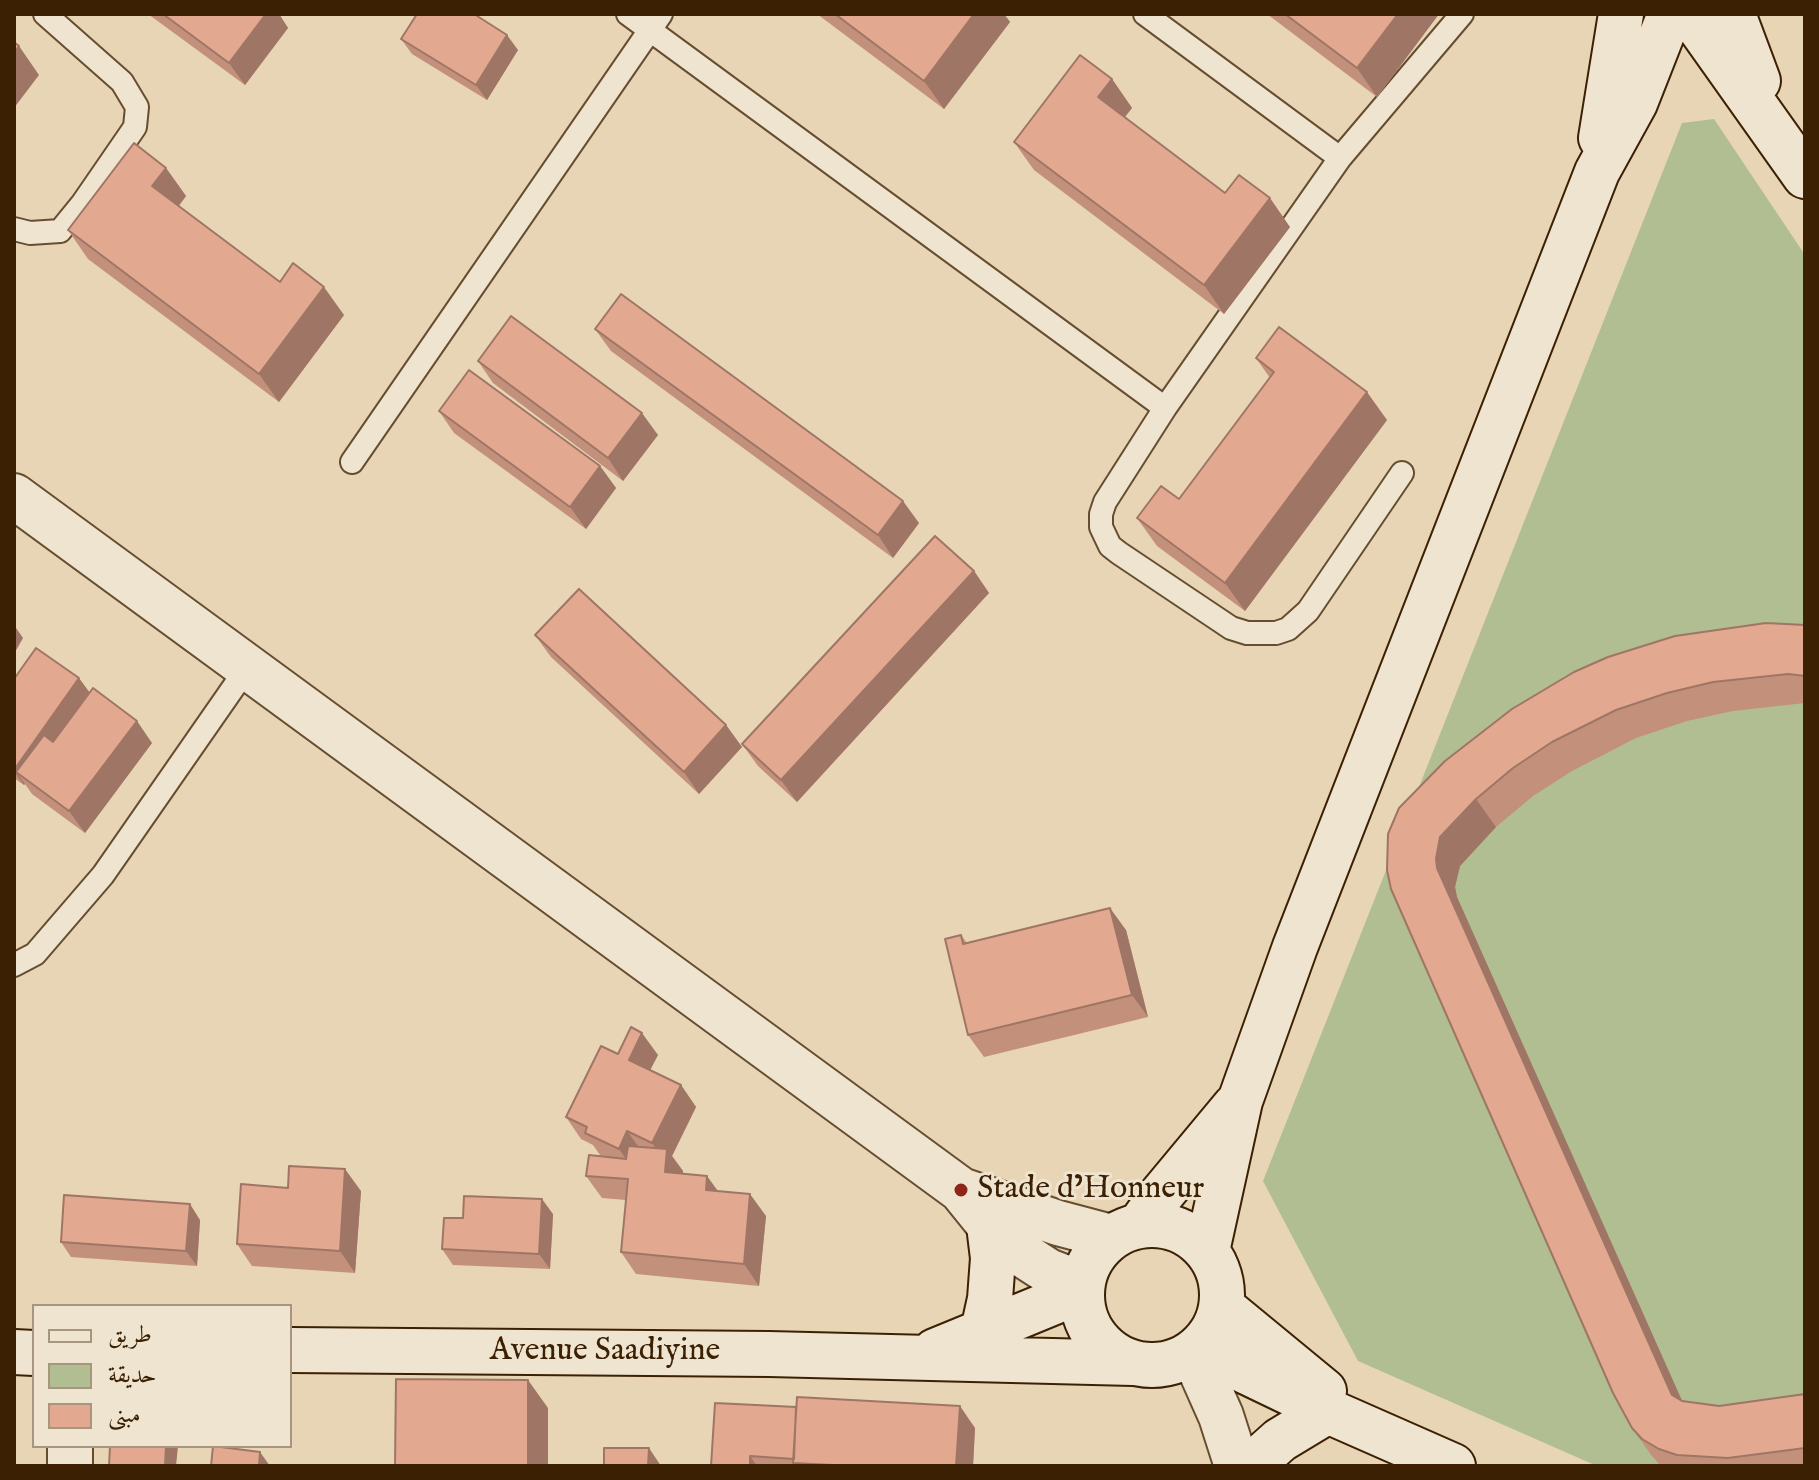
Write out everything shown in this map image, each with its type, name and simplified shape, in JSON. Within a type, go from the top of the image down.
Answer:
[{"type":"main road","points":[[1597,172],[1621,14]]},
{"type":"main road","points":[[1207,1251],[1240,1101],[1300,932],[1597,172],[1635,103],[1670,14]]},
{"type":"main road","points":[[1690,14],[1805,176]]},
{"type":"main road","points":[[1733,14],[1779,140]]},
{"type":"main road","points":[[14,496],[961,1190],[1003,1242],[1048,1271],[1082,1287]]},
{"type":"main road","points":[[1240,1101],[1161,1195],[1126,1231],[1098,1250],[1088,1266],[1082,1287],[1084,1315],[1094,1336],[1111,1353],[1172,1357],[1328,1411],[1453,1466]]},
{"type":"main road","points":[[961,1190],[1047,1220],[1126,1231],[1158,1225],[1177,1229],[1194,1238],[1207,1251],[1220,1277],[1222,1307],[1215,1328],[1172,1357]]},
{"type":"main road","points":[[983,1331],[990,1299],[993,1258],[989,1225]]},
{"type":"main road","name":"Avenue Saadiyine","points":[[920,1357],[1082,1287]]},
{"type":"main road","points":[[1222,1307],[1375,1433]]},
{"type":"main road","name":"Avenue Saadiyine","points":[[292,1350],[1172,1357]]},
{"type":"main road","points":[[1172,1357],[1227,1466]]},
{"type":"main road","points":[[1172,1357],[1221,1416],[1237,1466]]},
{"type":"main road","points":[[1251,1466],[1280,1440],[1328,1411]]},
{"type":"lane","points":[[14,229],[30,233],[60,231],[135,127],[137,107],[122,82],[45,14]]},
{"type":"lane","points":[[628,14],[656,22],[1165,408]]},
{"type":"lane","points":[[1145,14],[1340,158]]},
{"type":"lane","points":[[1402,473],[1308,611],[1288,629],[1276,633],[1247,633],[1231,628],[1110,546],[1104,537],[1101,514],[1105,502],[1165,408],[1340,158],[1462,14]]},
{"type":"lane","points":[[352,462],[656,22]]},
{"type":"lane","points":[[14,965],[35,954],[103,875],[247,668]]},
{"type":"green space","points":[[1714,119],[1805,255],[1805,1466],[1597,1466],[1358,1361],[1263,1181],[1682,123]]},
{"type":"building","points":[[163,14],[266,14],[229,63]]},
{"type":"building","points":[[417,14],[474,14],[507,35],[476,85],[401,39]]},
{"type":"building","points":[[835,14],[974,14],[924,81]]},
{"type":"building","points":[[1285,14],[1398,14],[1357,68]]},
{"type":"building","points":[[1080,55],[1112,79],[1098,97],[1225,193],[1239,175],[1270,198],[1204,285],[1014,142]]},
{"type":"building","points":[[134,143],[166,168],[152,186],[280,282],[293,263],[324,287],[259,374],[68,230]]},
{"type":"building","points":[[621,294],[903,501],[878,535],[595,329]]},
{"type":"building","points":[[511,316],[642,413],[608,458],[478,361]]},
{"type":"building","points":[[1279,327],[1367,392],[1225,583],[1137,518],[1161,486],[1179,499],[1274,372],[1256,358]]},
{"type":"building","points":[[469,370],[600,466],[570,507],[439,411]]},
{"type":"building","points":[[935,536],[974,571],[781,780],[742,744]]},
{"type":"building","points":[[579,589],[726,725],[684,772],[535,635]]},
{"type":"building","points":[[1766,623],[1805,625],[1805,676],[1788,674],[1713,682],[1616,710],[1552,742],[1513,768],[1476,799],[1440,837],[1436,859],[1437,868],[1672,1395],[1682,1401],[1719,1406],[1805,1394],[1805,1448],[1728,1458],[1677,1455],[1642,1439],[1632,1428],[1613,1393],[1391,889],[1387,870],[1388,834],[1399,808],[1445,761],[1512,709],[1574,672],[1608,657],[1675,636]]},
{"type":"building","points":[[36,648],[79,678],[14,770],[14,679]]},
{"type":"building","points":[[93,688],[137,721],[69,811],[16,772],[44,735],[53,742]]},
{"type":"building","points":[[1110,908],[1132,995],[968,1035],[945,939],[961,935],[963,944]]},
{"type":"building","points":[[631,1027],[642,1033],[629,1060],[681,1085],[652,1143],[627,1131],[619,1149],[585,1133],[587,1127],[566,1117],[601,1046],[618,1054]]},
{"type":"building","points":[[628,1146],[667,1149],[665,1172],[707,1176],[706,1190],[750,1194],[744,1264],[621,1252],[628,1179],[586,1176],[589,1155],[626,1159]]},
{"type":"building","points":[[289,1166],[345,1169],[340,1251],[237,1244],[241,1184],[288,1188]]},
{"type":"building","points":[[64,1195],[190,1204],[186,1251],[61,1242]]},
{"type":"building","points":[[464,1196],[542,1199],[539,1254],[442,1249],[444,1218],[463,1218]]},
{"type":"building","points":[[396,1379],[528,1380],[528,1466],[395,1466]]},
{"type":"building","points":[[797,1397],[960,1406],[956,1466],[793,1463]]},
{"type":"building","points":[[715,1403],[796,1407],[794,1459],[750,1456],[750,1466],[711,1466]]},
{"type":"building","points":[[110,1448],[166,1448],[165,1466],[109,1466]]},
{"type":"building","points":[[213,1448],[260,1452],[259,1466],[211,1466]]},
{"type":"building","points":[[604,1448],[649,1448],[648,1466],[604,1466]]},
{"type":"place","name":"Stade d’Honneur","points":[[961,1190]]}]
